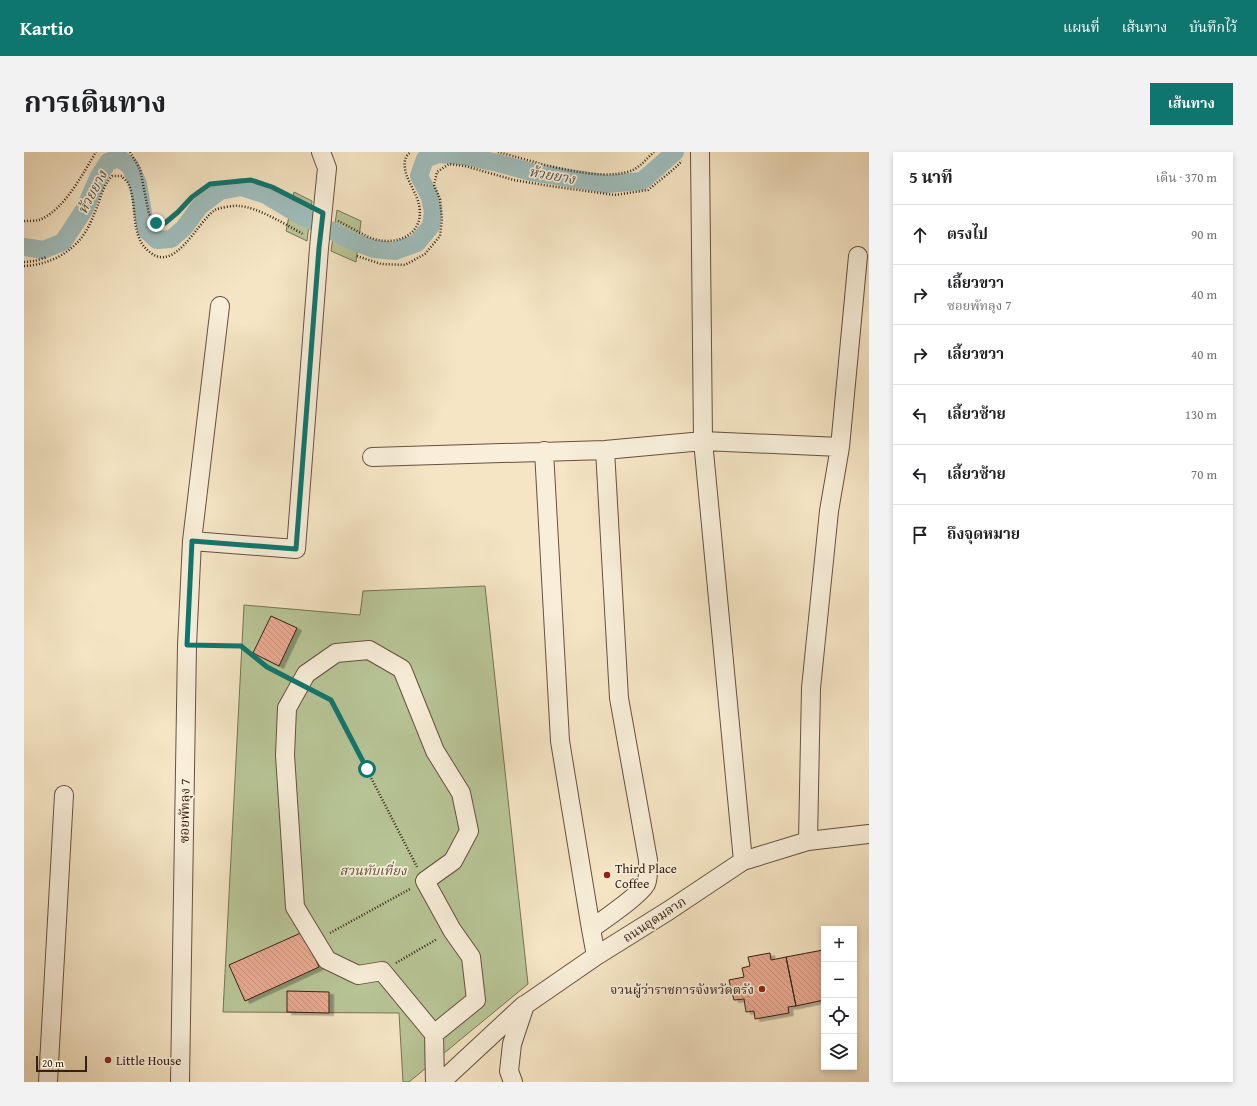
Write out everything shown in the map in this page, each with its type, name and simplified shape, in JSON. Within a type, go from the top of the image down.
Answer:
[{"type":"street","points":[[192,541],[296,549],[319,245],[324,205],[326,168],[321,152]]},
{"type":"street","points":[[692,155],[703,441],[743,861]]},
{"type":"street","points":[[808,841],[811,688],[829,511],[840,447],[858,256]]},
{"type":"street","name":"ซอยพัทลุง 7","points":[[180,1082],[187,645],[192,541],[220,306]]},
{"type":"street","points":[[372,457],[605,450],[703,441],[840,447]]},
{"type":"street","points":[[591,929],[640,892],[646,883],[648,873],[648,860],[619,698],[605,450]]},
{"type":"street","points":[[544,451],[560,741],[596,956]]},
{"type":"street","points":[[434,1034],[476,1000],[471,957],[452,930],[424,881],[453,861],[469,831],[461,793],[435,751],[402,669],[369,650],[336,653],[306,674],[287,708],[285,755],[295,907],[327,960],[358,975],[382,971],[434,1034],[435,1082]]},
{"type":"street","points":[[48,1082],[64,795]]},
{"type":"street","name":"ถนนอุดมลาภ","points":[[441,1082],[525,1005],[596,956],[668,911],[743,861],[808,841],[869,834]]},
{"type":"street","points":[[513,1082],[509,1071],[512,1044],[525,1005]]},
{"type":"path","points":[[24,221],[39,220],[53,212],[66,199],[96,152]]},
{"type":"path","points":[[130,152],[140,169],[149,214],[156,223],[165,223],[192,197],[210,184],[251,180],[324,205],[374,239],[391,241],[407,238],[415,230],[420,219],[420,205],[405,170],[405,160],[411,152]]},
{"type":"path","points":[[498,152],[576,172],[609,175],[634,170],[654,152]]},
{"type":"path","points":[[357,256],[381,264],[405,265],[425,254],[440,236],[442,219],[440,199],[434,185],[436,172],[449,164],[465,166],[514,180],[615,195],[648,190],[692,155]]},
{"type":"path","points":[[24,266],[47,262],[73,247],[85,233],[105,184],[112,176],[122,176],[128,183],[132,198],[135,224],[140,241],[151,254],[162,258],[174,254],[216,209],[239,206],[260,212],[319,245]]},
{"type":"path","points":[[24,262],[35,261],[47,257]]},
{"type":"path","points":[[187,645],[241,646],[267,667],[331,700],[424,881],[315,941]]},
{"type":"path","points":[[382,971],[452,930]]},
{"type":"green space","points":[[294,192],[312,201],[307,241],[286,231]]},
{"type":"green space","points":[[337,210],[361,221],[356,262],[331,251]]},
{"type":"green space","name":"สวนทับเที่ยง","points":[[485,586],[528,984],[409,1082],[403,1082],[399,1013],[223,1012],[244,605],[360,615],[363,591]]},
{"type":"building","points":[[271,616],[297,628],[279,666],[253,653]]},
{"type":"building","points":[[303,932],[319,967],[245,1001],[229,965]]},
{"type":"building","points":[[821,950],[821,1001],[796,1006],[786,957]]},
{"type":"building","name":"จวนผู้ว่าราชการจังหวัดตรัง","points":[[770,953],[771,960],[786,957],[796,1006],[788,1007],[789,1013],[755,1019],[754,1011],[746,1012],[744,999],[734,1000],[729,980],[744,977],[742,968],[750,966],[748,957]]},
{"type":"building","points":[[287,991],[329,992],[329,1013],[287,1012]]},
{"type":"waterway","name":"ห้วยยาง","points":[[24,247],[43,250],[63,242],[84,210],[99,176],[108,162],[119,158],[130,166],[138,184],[146,230],[157,240],[171,239],[184,228],[200,206],[220,191],[241,187],[266,195],[296,213],[352,241],[374,249],[395,251],[417,243],[431,226],[433,212],[430,197],[419,176],[425,159],[438,154],[463,156],[498,163],[531,172],[607,184],[642,181],[675,152]]},
{"type":"place","name":"Third Place Coffee","points":[[607,875]]},
{"type":"place","name":"จวนผู้ว่าราชการจังหวัดตรัง","points":[[762,989]]},
{"type":"place","name":"Little House","points":[[108,1060]]},
{"type":"route","points":[[156,223],[165,223],[192,197],[210,184],[251,180],[272,187],[323,213],[296,549],[192,541],[187,645],[241,646],[267,667],[331,700],[367,769]]}]
